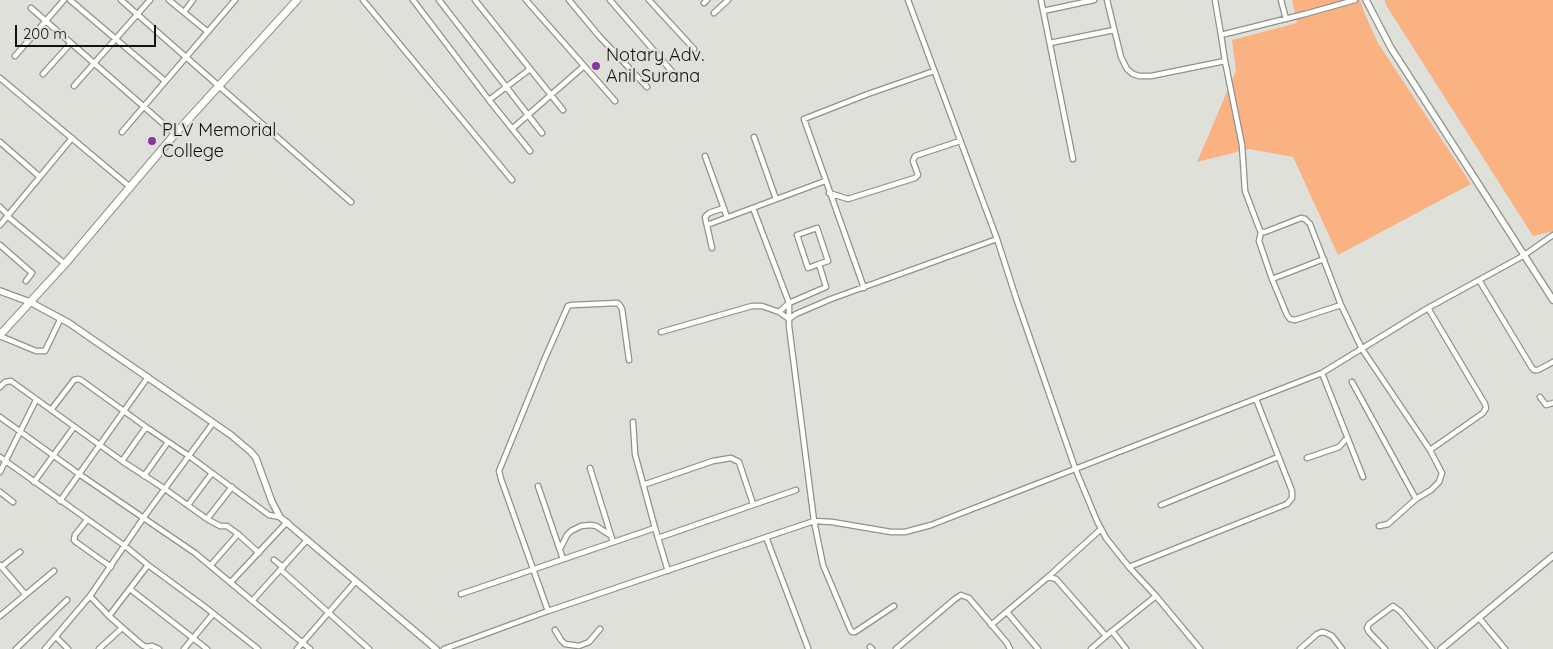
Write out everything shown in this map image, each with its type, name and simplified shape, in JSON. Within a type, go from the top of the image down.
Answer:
[{"type":"main road","points":[[0,336],[65,264],[175,134],[297,0]]},
{"type":"street","points":[[15,56],[64,0]]},
{"type":"street","points":[[70,0],[165,81]]},
{"type":"street","points":[[121,0],[351,202]]},
{"type":"street","points":[[74,86],[150,0]]},
{"type":"street","points":[[169,0],[208,32]]},
{"type":"street","points":[[184,12],[193,0]]},
{"type":"street","points":[[122,132],[236,0]]},
{"type":"street","points":[[364,0],[512,180]]},
{"type":"street","points":[[421,0],[415,2],[530,151]]},
{"type":"street","points":[[438,0],[542,132]]},
{"type":"street","points":[[475,0],[563,110]]},
{"type":"street","points":[[526,0],[614,101]]},
{"type":"street","points":[[569,0],[599,36],[647,87]]},
{"type":"street","points":[[610,0],[674,75]]},
{"type":"street","points":[[649,0],[694,49]]},
{"type":"street","points":[[714,13],[728,0]]},
{"type":"street","points":[[908,0],[997,238],[1016,298],[1076,468],[1101,529],[1129,567],[1200,649]]},
{"type":"street","points":[[1041,0],[1073,159]]},
{"type":"street","points":[[1043,11],[1094,0]]},
{"type":"street","points":[[1108,0],[1121,58],[1132,74],[1151,76],[1225,61]]},
{"type":"street","points":[[1215,0],[1242,145],[1245,191],[1261,232],[1259,240],[1272,279],[1290,319],[1295,320],[1342,305]]},
{"type":"street","points":[[1281,0],[1286,19]]},
{"type":"street","points":[[1221,34],[1355,0]]},
{"type":"street","points":[[1366,0],[1391,48],[1553,300]]},
{"type":"street","points":[[31,8],[175,134]]},
{"type":"street","points":[[1050,43],[1114,30]]},
{"type":"street","points":[[43,74],[71,43]]},
{"type":"street","points":[[512,129],[584,66]]},
{"type":"street","points":[[489,100],[530,69]]},
{"type":"street","points":[[864,288],[804,119],[934,71]]},
{"type":"street","points":[[0,78],[130,187]]},
{"type":"street","points":[[754,137],[776,199]]},
{"type":"street","points":[[0,226],[72,138]]},
{"type":"street","points":[[829,193],[848,199],[915,178],[918,175],[913,161],[915,156],[960,141]]},
{"type":"street","points":[[0,142],[40,177]]},
{"type":"street","points":[[704,156],[727,217]]},
{"type":"street","points":[[706,226],[825,181]]},
{"type":"street","points":[[0,207],[65,264]]},
{"type":"street","points":[[712,248],[705,218],[706,215],[724,208]]},
{"type":"street","points":[[753,208],[789,303],[789,326],[814,522],[823,565],[852,632],[855,632],[894,606]]},
{"type":"street","points":[[1261,232],[1301,218],[1305,219],[1314,233],[1342,305],[1362,349],[1430,450],[1442,473],[1441,479],[1431,490],[1416,499],[1388,524],[1379,526]]},
{"type":"street","points":[[817,228],[828,261],[819,264],[808,268],[797,235],[817,228]]},
{"type":"street","points":[[444,649],[548,611],[814,522],[832,522],[891,532],[918,530],[1322,373],[1428,308],[1523,256],[1553,235]]},
{"type":"street","points":[[789,318],[831,299],[997,238]]},
{"type":"street","points":[[0,245],[32,273],[26,281]]},
{"type":"street","points":[[1272,279],[1324,259]]},
{"type":"street","points":[[819,264],[831,299]]},
{"type":"street","points":[[1479,280],[1532,368],[1538,370],[1553,362]]},
{"type":"street","points":[[779,312],[789,303],[826,287]]},
{"type":"street","points":[[0,291],[30,302],[61,318],[231,435],[256,458],[272,502],[280,516],[436,649]]},
{"type":"street","points":[[548,611],[500,477],[500,471],[566,308],[572,305],[620,304],[629,360]]},
{"type":"street","points":[[661,332],[752,306],[759,306],[779,312],[789,318]]},
{"type":"street","points":[[1428,308],[1486,404],[1483,413],[1430,450]]},
{"type":"street","points":[[0,336],[36,351],[46,351],[61,318]]},
{"type":"street","points":[[1322,373],[1363,477]]},
{"type":"street","points":[[60,501],[148,377]]},
{"type":"street","points":[[51,410],[74,380],[78,379],[189,456],[269,515],[280,516]]},
{"type":"street","points":[[0,387],[5,382],[11,381],[207,520],[220,526],[227,526],[259,552]]},
{"type":"street","points":[[1352,382],[1416,499]]},
{"type":"street","points":[[1540,397],[1546,405],[1553,403]]},
{"type":"street","points":[[0,472],[36,400]]},
{"type":"street","points":[[1129,567],[1287,504],[1292,498],[1292,491],[1256,400]]},
{"type":"street","points":[[0,417],[196,553],[310,649]]},
{"type":"street","points":[[633,422],[635,454],[654,528],[668,571]]},
{"type":"street","points":[[45,649],[90,596],[213,423]]},
{"type":"street","points":[[34,482],[74,427]]},
{"type":"street","points":[[122,461],[146,427]]},
{"type":"street","points":[[1307,458],[1339,447],[1347,438]]},
{"type":"street","points":[[144,476],[168,442]]},
{"type":"street","points":[[0,457],[125,546],[258,649]]},
{"type":"street","points":[[1161,505],[1278,457]]},
{"type":"street","points":[[643,485],[713,461],[731,458],[739,462],[754,504]]},
{"type":"street","points":[[590,468],[613,542]]},
{"type":"street","points":[[188,505],[212,473]]},
{"type":"street","points":[[538,486],[563,559]]},
{"type":"street","points":[[207,520],[232,487]]},
{"type":"street","points":[[658,538],[796,490]]},
{"type":"street","points":[[0,492],[13,502]]},
{"type":"street","points":[[87,520],[75,535],[74,540],[111,566]]},
{"type":"street","points":[[231,582],[287,522]]},
{"type":"street","points":[[560,550],[567,535],[581,526],[596,526],[610,535]]},
{"type":"street","points":[[461,594],[654,528]]},
{"type":"street","points":[[991,625],[1101,529]]},
{"type":"street","points":[[211,565],[238,534]]},
{"type":"street","points":[[766,538],[808,648]]},
{"type":"street","points":[[252,601],[306,540]]},
{"type":"street","points":[[20,552],[1,566],[26,594]]},
{"type":"street","points":[[1441,649],[1553,556]]},
{"type":"street","points":[[274,560],[328,613],[369,649]]},
{"type":"street","points":[[109,616],[148,565]]},
{"type":"street","points":[[0,616],[54,570]]},
{"type":"street","points":[[1048,577],[1056,579],[1106,636]]},
{"type":"street","points":[[296,649],[356,581]]},
{"type":"street","points":[[130,589],[207,649]]},
{"type":"street","points":[[896,649],[961,595],[969,598],[1010,649]]},
{"type":"street","points":[[90,596],[142,646],[146,648],[152,646],[159,649]]},
{"type":"street","points":[[1091,649],[1156,596]]},
{"type":"street","points":[[16,649],[67,600]]},
{"type":"street","points":[[1385,649],[1369,632],[1368,628],[1369,624],[1393,606],[1400,611],[1432,649]]},
{"type":"street","points":[[1006,612],[1038,649]]},
{"type":"street","points":[[184,649],[213,614]]},
{"type":"street","points":[[1479,618],[1505,649]]},
{"type":"street","points":[[100,649],[122,628]]},
{"type":"street","points":[[555,630],[565,644],[579,646],[590,642],[600,629]]},
{"type":"street","points":[[1112,631],[1126,649]]},
{"type":"street","points":[[1300,649],[1316,634],[1322,632],[1332,636],[1342,649]]},
{"type":"street","points":[[56,637],[68,649]]},
{"type":"shaded area","points":[[1292,0],[1360,0],[1378,43],[1471,184],[1338,255],[1293,157],[1249,149],[1197,162],[1236,71],[1232,40],[1297,23]]},
{"type":"shaded area","points":[[1385,0],[1553,0],[1553,231],[1533,236],[1386,5]]},
{"type":"place","name":"Notary Adv. Anil Surana","points":[[596,66]]},
{"type":"place","name":"PLV Memorial College","points":[[152,141]]}]
